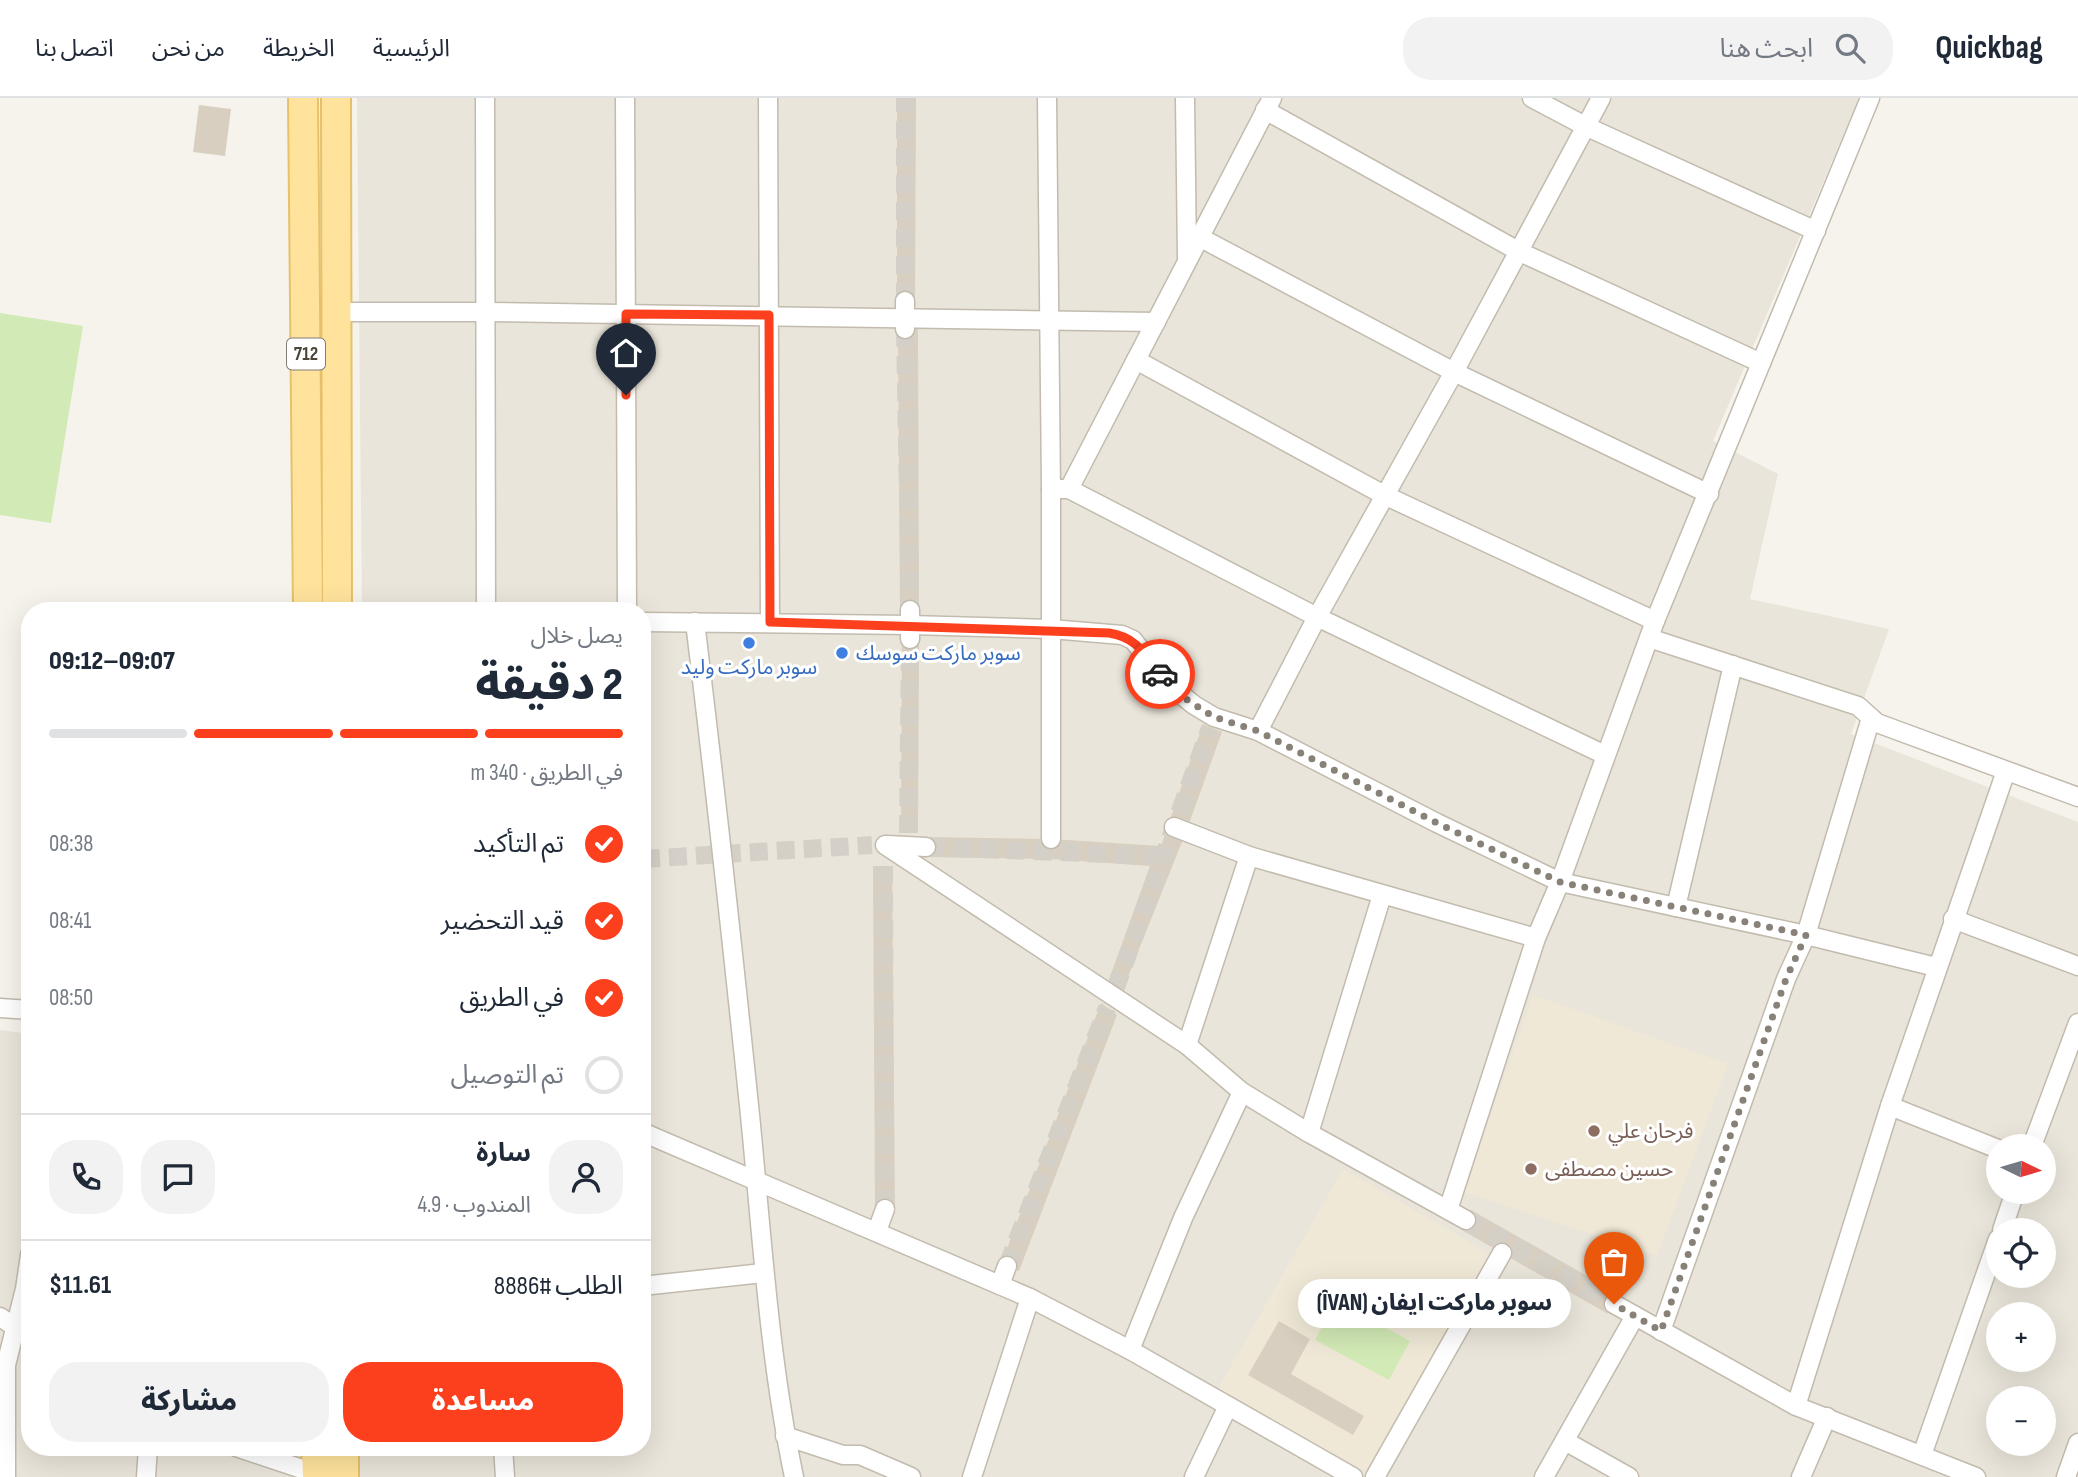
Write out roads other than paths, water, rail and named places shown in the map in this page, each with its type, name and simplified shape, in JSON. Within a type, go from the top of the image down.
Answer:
[{"type":"main road","name":"712","points":[[303,98],[308,602]]},
{"type":"main road","name":"712","points":[[336,98],[337,602]]},
{"type":"main road","points":[[324,1469],[336,1456]]},
{"type":"street","points":[[485,98],[486,602]]},
{"type":"street","points":[[625,98],[627,602]]},
{"type":"street","points":[[768,98],[770,622]]},
{"type":"street","points":[[1046,98],[1048,319],[1060,489],[1051,629],[1051,839]]},
{"type":"street","points":[[1185,98],[1187,261]]},
{"type":"street","points":[[1532,98],[1585,126],[1816,231]]},
{"type":"street","points":[[1258,731],[1317,617],[1520,252],[1601,98]]},
{"type":"street","points":[[1448,1210],[1536,938],[1560,882],[1652,629],[1816,231],[1863,100]]},
{"type":"street","points":[[1060,489],[1136,360],[1268,104],[1520,252],[1761,363]]},
{"type":"street","points":[[1199,237],[1454,372],[1709,494]]},
{"type":"street","points":[[337,312],[905,316],[1156,322]]},
{"type":"street","points":[[1136,360],[1384,495],[1652,629],[1733,666],[1858,706],[1877,723],[2078,797]]},
{"type":"street","points":[[1060,489],[1317,617],[1605,755]]},
{"type":"street","points":[[651,622],[910,625],[1051,629],[1122,635],[1133,640],[1178,694],[1212,722],[1258,731],[1437,823],[1560,882],[1806,935],[1936,967]]},
{"type":"street","points":[[695,622],[723,853],[763,1273],[785,1436],[794,1477]]},
{"type":"street","points":[[1676,907],[1733,666]]},
{"type":"street","points":[[1661,1331],[1786,979],[1806,935],[1871,718]]},
{"type":"street","points":[[1796,1406],[1890,1106],[2006,771]]},
{"type":"street","points":[[1174,827],[1249,856],[1536,938]]},
{"type":"street","points":[[879,845],[914,842]]},
{"type":"street","points":[[879,845],[884,866]]},
{"type":"street","points":[[879,845],[1187,1045],[1242,1091],[1309,1133],[1466,1220]]},
{"type":"street","points":[[1187,1045],[1249,856]]},
{"type":"street","points":[[1309,1133],[1382,895]]},
{"type":"street","points":[[1953,919],[2078,966]]},
{"type":"street","points":[[0,1008],[21,1009]]},
{"type":"street","points":[[2036,1134],[2078,1023]]},
{"type":"street","points":[[1130,1350],[1183,1218],[1242,1091]]},
{"type":"street","points":[[1890,1106],[1986,1144]]},
{"type":"street","points":[[651,1136],[1030,1298],[1130,1350],[1353,1477]]},
{"type":"street","points":[[877,1231],[885,1209]]},
{"type":"street","points":[[1375,1477],[1502,1253]]},
{"type":"street","points":[[1000,1285],[1007,1266]]},
{"type":"street","points":[[651,1285],[763,1273]]},
{"type":"street","points":[[1922,1455],[1986,1273]]},
{"type":"street","points":[[6,1477],[7,1321],[21,1297]]},
{"type":"street","points":[[972,1477],[1030,1298]]},
{"type":"street","points":[[1614,1304],[1796,1406],[1922,1455],[1942,1470],[1976,1477]]},
{"type":"street","points":[[1544,1477],[1635,1316]]},
{"type":"street","points":[[1194,1477],[1228,1406]]},
{"type":"street","points":[[1801,1477],[1827,1418]]},
{"type":"street","points":[[785,1436],[844,1455],[860,1455],[911,1477]]},
{"type":"street","points":[[1565,1441],[1629,1477]]},
{"type":"street","points":[[2066,1477],[2078,1443]]},
{"type":"street","points":[[146,1477],[147,1456]]},
{"type":"street","points":[[272,1456],[324,1469]]},
{"type":"street","points":[[504,1456],[505,1477]]},
{"type":"tunnel","points":[[905,98],[905,301]]},
{"type":"tunnel","points":[[905,329],[910,610]]},
{"type":"tunnel","points":[[908,833],[910,639]]},
{"type":"tunnel","points":[[1115,990],[1210,728]]},
{"type":"tunnel","points":[[651,858],[872,845]]},
{"type":"tunnel","points":[[926,847],[1163,856]]},
{"type":"tunnel","points":[[884,866],[885,1209]]},
{"type":"tunnel","points":[[1007,1266],[1107,1008]]},
{"type":"tunnel","points":[[1466,1220],[1614,1304]]},
{"type":"place","name":"سوبر ماركت وليد","points":[[749,643]]},
{"type":"place","name":"سوبر ماركت سوسك","points":[[842,653]]},
{"type":"place","name":"فرحان علي","points":[[1594,1131]]},
{"type":"place","name":"حسين مصطفى","points":[[1531,1169]]},
{"type":"place","name":"سوبر ماركت ايفان (ÎVAN)","points":[[1614,1304]]}]
